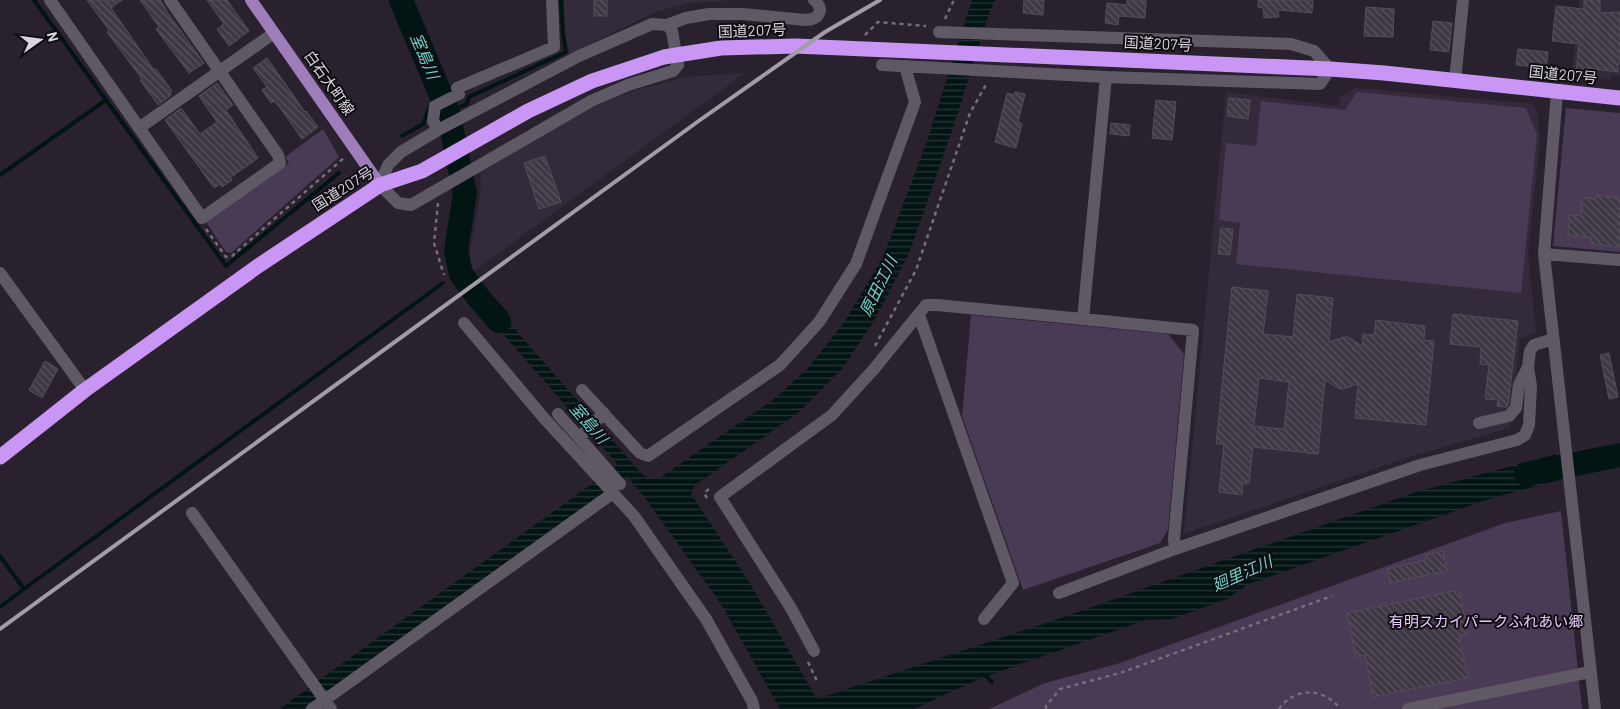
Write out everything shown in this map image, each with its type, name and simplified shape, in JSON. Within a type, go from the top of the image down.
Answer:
[{"type":"highway","name":"国道207号","points":[[0,457],[85,390],[258,266],[380,185],[422,171],[544,104],[592,81],[664,58],[721,48],[795,46],[1330,69],[1620,98]]},
{"type":"main road","name":"白石大町線","points":[[251,0],[380,185]]},
{"type":"street","points":[[50,0],[202,218],[280,163],[278,155],[170,0]]},
{"type":"street","points":[[438,130],[434,121],[435,106],[459,94],[457,88],[554,47],[552,0]]},
{"type":"street","points":[[667,25],[672,31],[678,65],[673,71],[628,85],[591,101],[411,205],[398,203],[380,185],[388,165],[401,152],[438,130],[579,56],[652,24],[667,25],[686,18],[709,14],[743,14],[813,20],[818,16],[820,9],[814,0]]},
{"type":"street","points":[[1455,81],[1463,0]]},
{"type":"street","points":[[882,65],[1106,77],[1320,84],[1330,69],[1314,51],[1291,44],[939,32]]},
{"type":"street","points":[[139,128],[274,33]]},
{"type":"street","points":[[582,390],[640,453],[648,456],[780,365],[819,322],[856,264],[915,102],[906,66]]},
{"type":"street","points":[[1083,319],[1106,77]]},
{"type":"street","points":[[1557,92],[1544,254],[1595,709]]},
{"type":"street","points":[[1544,254],[1620,260]]},
{"type":"street","points":[[0,273],[85,390]]},
{"type":"street","points":[[814,651],[791,608],[720,497],[832,415],[926,306],[937,305],[1194,330],[1174,538],[1175,549]]},
{"type":"street","points":[[919,315],[1014,583],[984,619]]},
{"type":"street","points":[[464,323],[543,417],[602,472],[616,488],[706,619],[752,701],[754,709]]},
{"type":"street","points":[[1059,593],[1175,549],[1420,465],[1517,440],[1525,435],[1529,426],[1531,386],[1528,367],[1530,351],[1534,345],[1553,339]]},
{"type":"street","points":[[1479,422],[1509,416],[1516,408],[1519,385],[1528,367]]},
{"type":"street","points":[[578,438],[604,413]]},
{"type":"street","points":[[558,414],[602,472]]},
{"type":"street","points":[[312,709],[328,705],[616,488]]},
{"type":"street","points":[[192,513],[328,705]]},
{"type":"street","points":[[1408,709],[1590,672]]},
{"type":"path","points":[[939,32],[954,0]]},
{"type":"path","points":[[864,36],[878,22],[926,26]]},
{"type":"path","points":[[202,218],[206,228],[226,257],[232,256],[345,157],[350,163]]},
{"type":"path","points":[[436,190],[439,201],[434,243],[444,275]]},
{"type":"path","points":[[1046,709],[1046,706],[1060,690],[1120,673],[1332,596]]},
{"type":"path","points":[[1279,709],[1284,701],[1302,692],[1321,693],[1337,704],[1340,709]]},
{"type":"shaded area","points":[[564,0],[724,1],[688,3],[655,12],[570,54],[565,35]]},
{"type":"shaded area","points":[[1579,0],[1620,0],[1620,76],[1612,75],[1611,80],[1572,76]]},
{"type":"shaded area","points":[[745,73],[474,271],[469,258],[481,191],[480,172],[588,109],[630,92],[685,77]]},
{"type":"shaded area","points":[[1355,88],[1533,104],[1537,110],[1540,140],[1528,253],[1536,333],[1520,339],[1510,428],[1412,456],[1184,534],[1226,92],[1339,106],[1340,97]]},
{"type":"green space","points":[[1357,92],[1526,108],[1537,135],[1521,293],[1236,264],[1240,223],[1219,220],[1226,143],[1256,146],[1261,101],[1345,110]]},
{"type":"green space","points":[[1566,108],[1620,113],[1620,252],[1553,246]]},
{"type":"green space","points":[[323,129],[339,157],[231,253],[226,252],[206,222],[289,163],[285,157]]},
{"type":"green space","points":[[971,315],[1168,334],[1184,354],[1168,530],[1160,543],[1023,590],[962,416]]},
{"type":"green space","name":"有明スカイパークふれあい郷","points":[[1561,511],[1582,709],[989,709],[1045,683],[1117,664],[1505,523]]},
{"type":"water","name":"原田江川","points":[[972,0],[995,0],[909,254],[874,321],[842,369],[798,413],[695,485],[691,494],[751,585],[817,699],[1058,619],[1416,492],[1556,454],[1559,480],[1489,499],[1249,584],[1227,599],[1172,619],[1145,620],[979,679],[914,709],[780,709],[721,604],[627,476],[303,709],[279,709],[618,465],[474,301],[484,294],[642,474],[650,479],[661,477],[774,399],[809,367],[845,321],[884,255],[927,141]]},
{"type":"building","points":[[87,0],[122,0],[111,8],[154,70],[156,69],[172,91],[171,95],[158,105]]},
{"type":"building","points":[[140,0],[160,0],[204,63],[189,73],[156,29],[159,27]]},
{"type":"building","points":[[207,0],[227,0],[249,31],[229,46],[217,29],[224,24]]},
{"type":"building","points":[[594,0],[607,0],[607,16],[594,16]]},
{"type":"building","points":[[1024,0],[1044,0],[1043,15],[1023,13]]},
{"type":"building","points":[[1127,0],[1146,0],[1145,18],[1119,16],[1118,25],[1105,23],[1107,3],[1127,5]]},
{"type":"building","points":[[1258,0],[1313,0],[1312,13],[1278,10],[1279,17],[1264,18],[1263,8],[1258,7]]},
{"type":"building","points":[[1584,0],[1600,0],[1600,13],[1620,12],[1620,64],[1618,64],[1618,72],[1587,68],[1586,74],[1576,73],[1579,44],[1552,41],[1556,6],[1584,9]]},
{"type":"building","points":[[1366,7],[1394,9],[1393,37],[1364,36]]},
{"type":"building","points":[[1433,21],[1452,23],[1449,52],[1430,50]]},
{"type":"building","points":[[1518,49],[1548,52],[1546,68],[1516,65]]},
{"type":"building","points":[[267,58],[305,112],[318,127],[302,139],[281,109],[274,101],[271,103],[262,90],[267,87],[253,68]]},
{"type":"building","points":[[217,83],[233,105],[226,110],[258,158],[230,178],[232,180],[222,187],[220,184],[214,188],[165,120],[181,108],[200,134],[217,122],[199,96]]},
{"type":"building","points":[[1015,92],[1025,94],[1018,122],[1022,124],[1016,148],[995,142],[1007,93],[1014,95]]},
{"type":"building","points":[[1229,98],[1250,100],[1248,119],[1227,116]]},
{"type":"building","points":[[1156,100],[1176,102],[1172,140],[1152,138]]},
{"type":"building","points":[[1111,123],[1130,125],[1129,136],[1110,134]]},
{"type":"building","points":[[545,156],[561,202],[539,209],[524,163]]},
{"type":"building","points":[[1596,195],[1620,198],[1620,247],[1591,244],[1592,238],[1568,235],[1570,215],[1581,216],[1582,197],[1596,199]]},
{"type":"building","points":[[1221,228],[1233,229],[1230,255],[1218,254]]},
{"type":"building","points":[[1232,287],[1268,291],[1263,334],[1293,337],[1297,294],[1333,298],[1329,342],[1348,337],[1362,346],[1363,334],[1374,335],[1376,320],[1425,326],[1424,340],[1434,341],[1426,425],[1355,418],[1358,384],[1339,389],[1325,380],[1318,454],[1253,447],[1249,483],[1243,483],[1242,495],[1219,492],[1224,444],[1216,444]],"holes":[[[1259,378],[1289,382],[1284,429],[1254,426]]]},
{"type":"building","points":[[1453,314],[1518,321],[1508,405],[1506,407],[1497,406],[1498,400],[1485,399],[1489,365],[1480,364],[1481,347],[1450,344]]},
{"type":"building","points":[[1609,353],[1618,397],[1609,399],[1600,355]]},
{"type":"building","points":[[45,361],[58,369],[42,398],[29,390]]},
{"type":"building","points":[[1443,551],[1447,571],[1390,583],[1387,569],[1426,560],[1425,555]]},
{"type":"building","points":[[1459,590],[1468,634],[1459,636],[1468,678],[1373,697],[1365,655],[1356,657],[1347,613]]},
{"type":"waterway","points":[[0,175],[106,100],[34,0]]},
{"type":"waterway","name":"室島川","points":[[401,0],[448,112],[465,193],[456,251],[461,274],[499,321]]},
{"type":"waterway","name":"室島川","points":[[448,112],[467,104],[469,97],[566,52],[561,0]]},
{"type":"waterway","points":[[106,100],[226,266],[339,173]]},
{"type":"waterway","points":[[402,136],[423,124],[430,106]]},
{"type":"waterway","points":[[24,589],[443,283]]},
{"type":"waterway","name":"廻里江川","points":[[1526,474],[1620,455]]},
{"type":"waterway","points":[[0,556],[24,589],[0,607]]},
{"type":"waterway","points":[[985,675],[992,682]]},
{"type":"railway","points":[[0,629],[700,120],[825,32],[880,0]]}]
